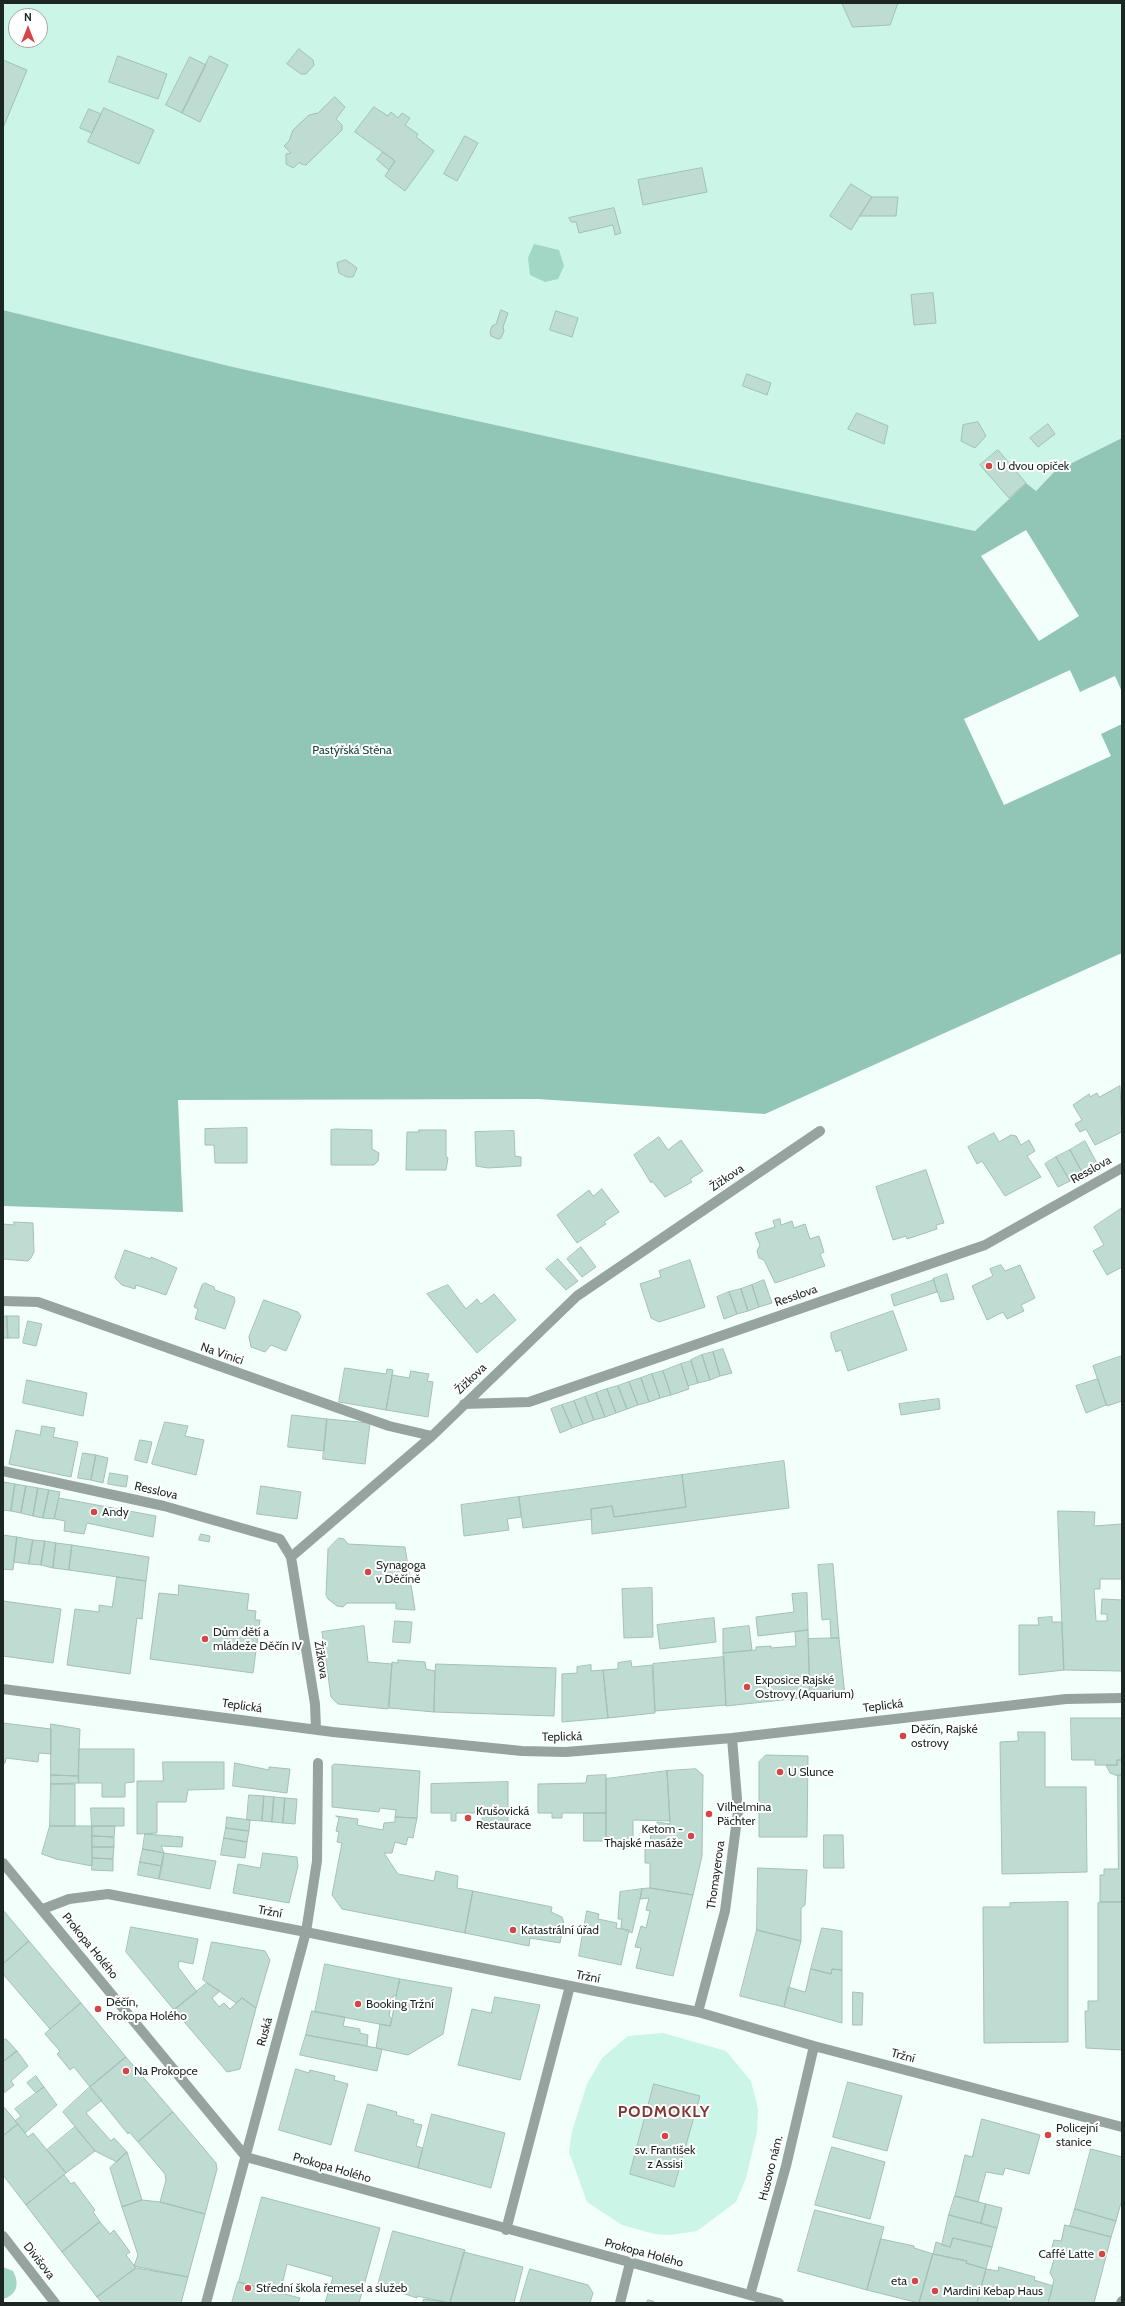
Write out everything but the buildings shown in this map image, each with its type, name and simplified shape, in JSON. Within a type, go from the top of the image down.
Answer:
[{"type":"street","name":"Žižkova","points":[[316,1729],[315,1704],[291,1557],[432,1436],[577,1296],[820,1131]]},
{"type":"street","name":"Resslova","points":[[464,1404],[529,1402],[985,1245],[1122,1168]]},
{"type":"street","name":"Na Vinici","points":[[3,1301],[38,1302],[389,1426],[432,1436]]},
{"type":"street","name":"Resslova","points":[[3,1471],[164,1506],[280,1539],[291,1557]]},
{"type":"street","name":"Teplická","points":[[3,1689],[316,1729],[522,1751],[566,1752],[732,1738],[1066,1699],[1122,1698]]},
{"type":"street","name":"Thomayerova","points":[[698,2012],[725,1911],[738,1810],[732,1738]]},
{"type":"street","name":"Ruská","points":[[206,2303],[306,1932],[317,1862],[318,1763]]},
{"type":"street","name":"Prokopa Holého","points":[[3,1863],[43,1909],[246,2157],[506,2230],[779,2303]]},
{"type":"street","name":"Tržní","points":[[43,1909],[69,1899],[108,1894],[306,1932],[698,2012],[814,2046],[1122,2127]]},
{"type":"street","points":[[506,2230],[570,1986]]},
{"type":"street","name":"Husovo nám.","points":[[750,2295],[786,2166],[814,2046]]},
{"type":"street","name":"Divišova","points":[[3,2236],[55,2303]]},
{"type":"street","points":[[620,2303],[630,2263]]},
{"type":"shaded area","points":[[6,3],[1122,3],[1122,438],[1054,472],[1036,491],[1026,483],[975,531],[233,367],[3,310],[3,8]]},
{"type":"shaded area","points":[[534,244],[559,250],[564,266],[558,279],[545,282],[530,275],[528,258]]},
{"type":"shaded area","points":[[663,2033],[726,2051],[751,2081],[758,2109],[757,2132],[746,2178],[736,2202],[697,2231],[670,2235],[655,2234],[622,2225],[587,2202],[569,2152],[572,2131],[587,2084],[602,2058],[628,2036]]},
{"type":"shaded area","points":[[3,2267],[13,2271],[17,2285],[11,2295],[3,2299]]},
{"type":"green space","name":"Pastýřská Stěna","points":[[3,310],[233,367],[975,531],[1026,483],[1036,491],[1054,472],[1122,438],[1122,692],[1115,676],[1080,692],[1070,670],[964,719],[1004,805],[1111,756],[1101,734],[1122,724],[1122,953],[765,1114],[538,1099],[178,1100],[183,1212],[3,1206]],"holes":[[[1026,530],[1079,616],[1039,641],[981,556]]]},
{"type":"place","name":"U dvou opiček","points":[[989,466]]},
{"type":"place","name":"Andy","points":[[94,1512]]},
{"type":"place","name":"Synagoga v Děčíně","points":[[368,1572]]},
{"type":"place","name":"Dům dětí a mládeže Děčín IV","points":[[205,1639]]},
{"type":"place","name":"Exposice Rajské Ostrovy (Aquarium)","points":[[747,1687]]},
{"type":"place","name":"Děčín, Rajské ostrovy","points":[[903,1736]]},
{"type":"place","name":"U Slunce","points":[[780,1772]]},
{"type":"place","name":"Vilhelmina Pächter","points":[[709,1814]]},
{"type":"place","name":"Krušovická Restaurace","points":[[468,1818]]},
{"type":"place","name":"Ketom - Thajské masáže","points":[[691,1836]]},
{"type":"place","name":"Katastrální úřad","points":[[513,1930]]},
{"type":"place","name":"Booking Tržní","points":[[358,2004]]},
{"type":"place","name":"Děčín, Prokopa Holého","points":[[98,2009]]},
{"type":"place","name":"Na Prokopce","points":[[126,2071]]},
{"type":"place","name":"Policejní stanice","points":[[1048,2135]]},
{"type":"place","name":"sv. František z Assisi","points":[[665,2136]]},
{"type":"place","name":"Caffé Latte","points":[[1102,2254]]},
{"type":"place","name":"eta","points":[[915,2281]]},
{"type":"place","name":"Střední škola řemesel a služeb","points":[[248,2288]]},
{"type":"place","name":"Mardini Kebap Haus","points":[[935,2291]]},
{"type":"district","name":"PODMOKLY","points":[[664,2112]]}]
